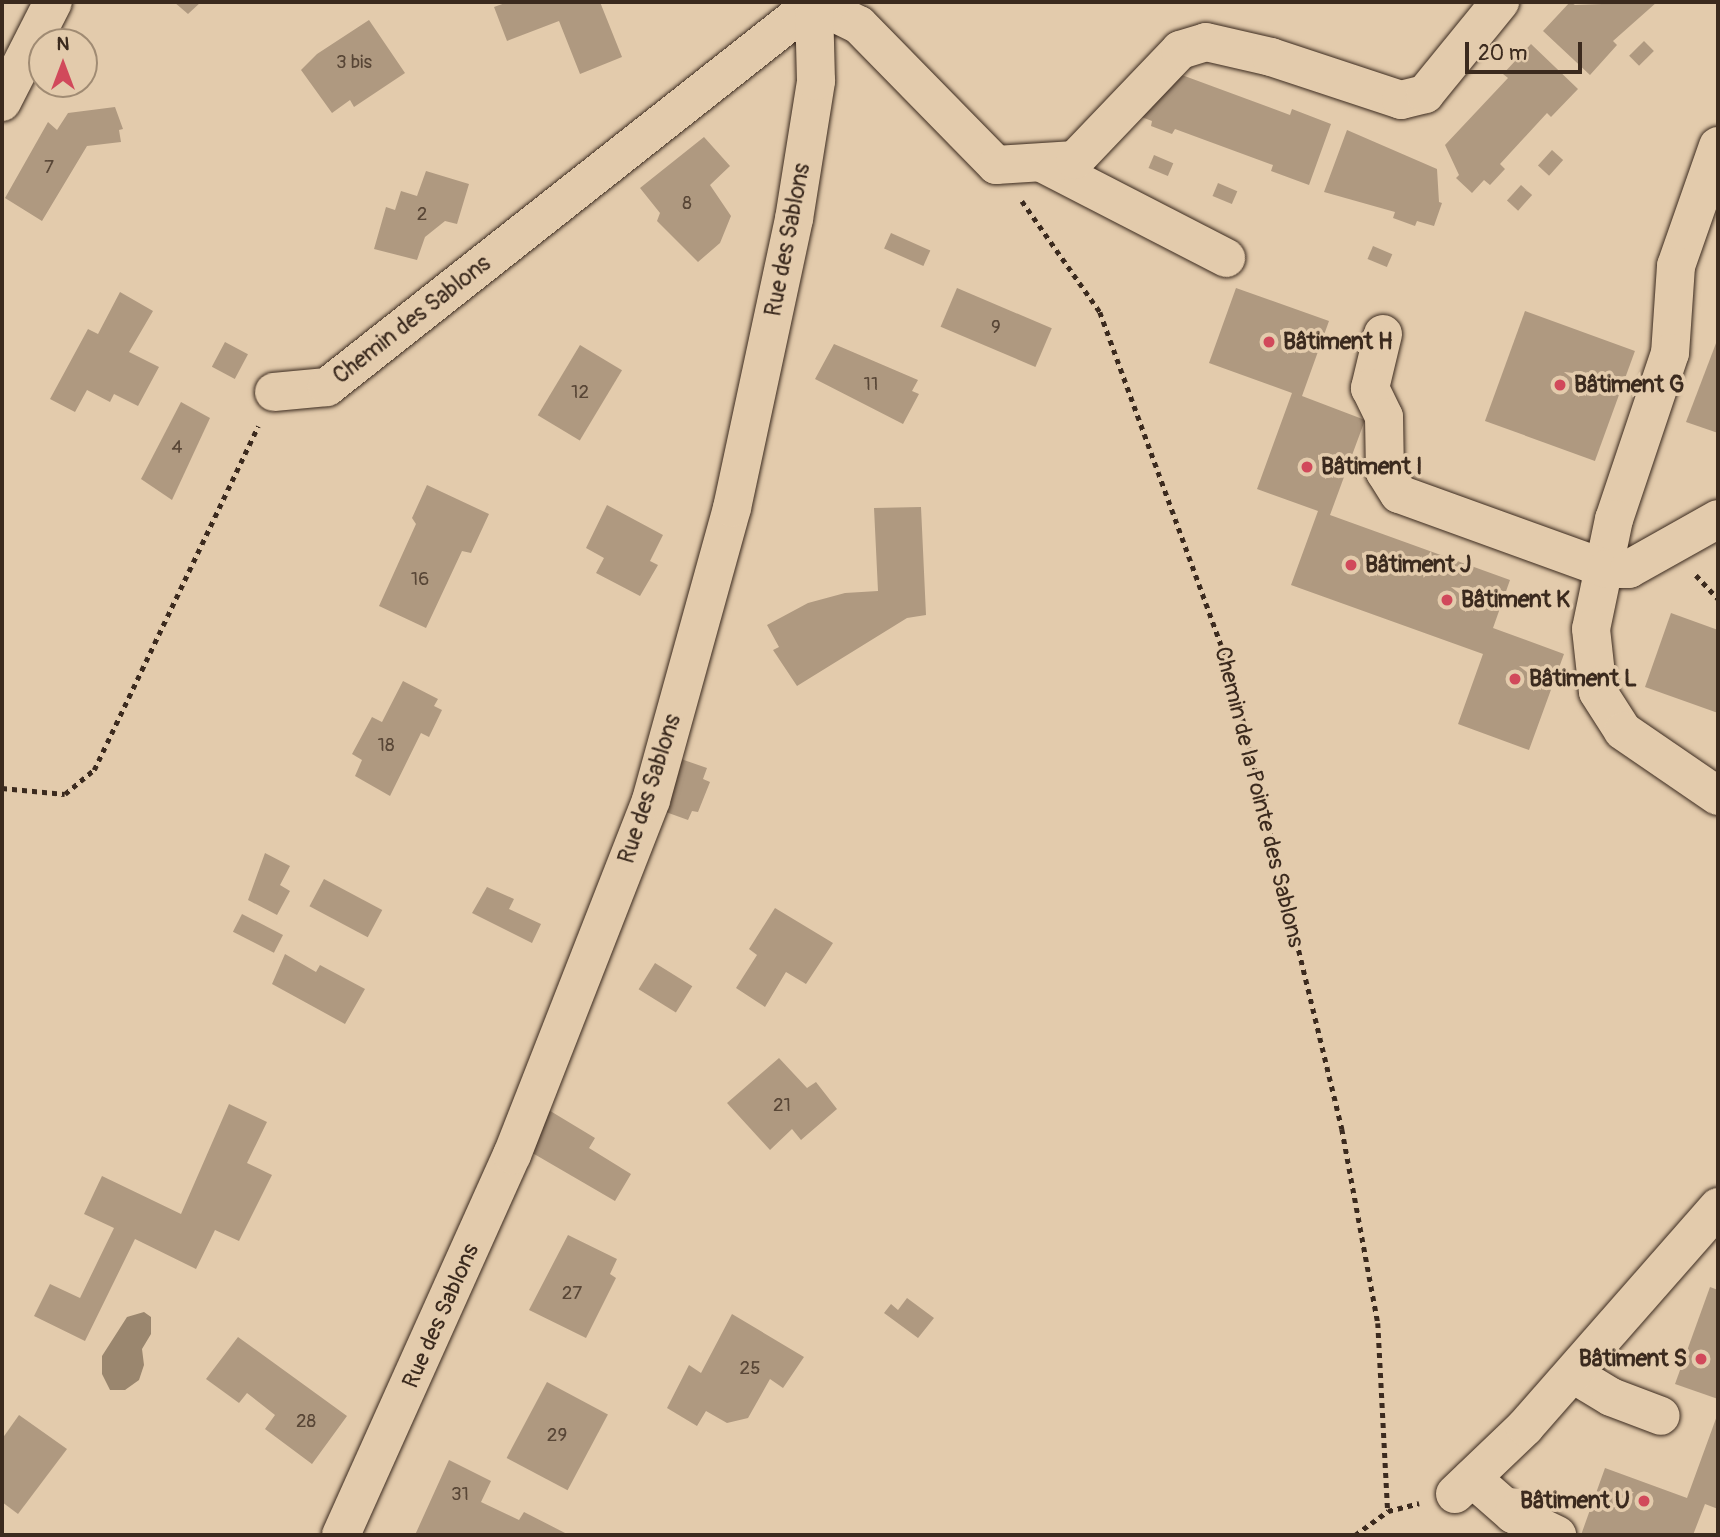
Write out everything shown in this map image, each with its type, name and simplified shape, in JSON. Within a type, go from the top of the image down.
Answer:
[{"type":"street","points":[[2,102],[53,2]]},
{"type":"street","points":[[814,2],[859,25],[996,165],[1075,160],[1180,50],[1206,42],[1271,57],[1401,100],[1425,94],[1500,2]]},
{"type":"street","name":"Chemin des Sablons","points":[[274,392],[327,387],[814,2]]},
{"type":"street","name":"Rue des Sablons","points":[[341,1535],[512,1155],[651,800],[732,508],[794,219],[816,81],[814,2]]},
{"type":"street","points":[[1718,146],[1676,266],[1670,353],[1614,519],[1606,569],[1591,629],[1598,692],[1623,731],[1718,796]]},
{"type":"street","points":[[1044,164],[1226,258]]},
{"type":"street","points":[[1383,334],[1370,388],[1384,417],[1385,472],[1399,494],[1606,569],[1629,569],[1718,519]]},
{"type":"street","points":[[1557,1535],[1463,1486],[1573,1374],[1715,1216]]},
{"type":"street","points":[[1573,1374],[1611,1397],[1661,1416]]},
{"type":"path","name":"Chemin de la Pointe des Sablons","points":[[996,165],[1100,312],[1233,678],[1342,1129],[1378,1322],[1388,1511]]},
{"type":"path","points":[[2,788],[65,794],[94,770],[274,392]]},
{"type":"path","points":[[1355,1535],[1388,1511],[1463,1486]]},
{"type":"shaded area","points":[[144,1312],[151,1317],[151,1334],[142,1349],[144,1365],[139,1380],[125,1390],[110,1390],[102,1374],[102,1356],[127,1317]]},
{"type":"building","points":[[174,2],[201,2],[188,14]]},
{"type":"building","points":[[508,2],[600,2],[622,57],[580,74],[559,21],[507,41],[494,7]]},
{"type":"building","points":[[1570,2],[1575,5],[1657,2],[1613,41],[1617,45],[1590,75],[1543,31]]},
{"type":"building","points":[[369,20],[405,73],[354,107],[350,100],[332,113],[301,70],[317,54]]},
{"type":"building","points":[[1644,41],[1654,51],[1639,66],[1629,56]]},
{"type":"building","points":[[1531,44],[1578,89],[1551,117],[1547,113],[1500,164],[1505,169],[1490,185],[1484,180],[1472,193],[1456,178],[1459,175],[1445,145],[1508,78],[1503,74]]},
{"type":"building","points":[[1171,71],[1290,115],[1292,109],[1331,124],[1309,185],[1271,171],[1273,165],[1175,129],[1172,134],[1151,126],[1152,121],[1131,113]]},
{"type":"building","points":[[115,107],[123,129],[119,130],[121,142],[87,146],[42,221],[5,198],[48,122],[57,130],[68,113]]},
{"type":"building","points":[[1347,130],[1437,169],[1439,202],[1442,203],[1434,226],[1417,221],[1415,226],[1393,218],[1395,212],[1324,192]]},
{"type":"building","points":[[704,137],[730,166],[710,185],[731,216],[720,243],[698,262],[657,221],[660,213],[640,188]]},
{"type":"building","points":[[1552,150],[1563,160],[1549,176],[1538,166]]},
{"type":"building","points":[[1154,155],[1173,163],[1168,176],[1149,168]]},
{"type":"building","points":[[426,171],[469,184],[457,224],[445,221],[425,237],[417,260],[374,249],[386,207],[395,210],[401,191],[417,196]]},
{"type":"building","points":[[1218,183],[1237,191],[1232,204],[1213,196]]},
{"type":"building","points":[[1521,185],[1532,195],[1518,211],[1507,201]]},
{"type":"building","points":[[891,233],[930,250],[923,266],[884,249]]},
{"type":"building","points":[[1373,246],[1392,254],[1387,267],[1368,259]]},
{"type":"building","points":[[957,288],[1052,328],[1035,367],[941,327]]},
{"type":"building","points":[[1236,288],[1329,321],[1302,396],[1365,420],[1330,515],[1510,580],[1493,628],[1564,654],[1529,750],[1458,724],[1483,654],[1291,585],[1318,511],[1257,489],[1292,393],[1209,363]]},
{"type":"building","points":[[120,292],[153,311],[129,352],[159,367],[138,406],[114,394],[110,402],[87,390],[75,412],[50,399],[88,329],[98,334]]},
{"type":"building","name":"Bâtiment G","points":[[1525,311],[1635,351],[1595,461],[1485,421]]},
{"type":"building","points":[[1718,338],[1718,433],[1686,422]]},
{"type":"building","points":[[225,342],[248,354],[235,379],[212,367]]},
{"type":"building","points":[[834,344],[918,380],[912,391],[919,394],[903,424],[815,379]]},
{"type":"building","points":[[580,345],[622,370],[580,441],[538,415]]},
{"type":"building","points":[[181,402],[210,418],[172,500],[141,479]]},
{"type":"building","points":[[427,485],[489,514],[471,553],[462,551],[426,628],[379,606],[416,524],[412,518]]},
{"type":"building","points":[[607,505],[663,535],[650,561],[658,565],[640,596],[596,573],[604,558],[586,548]]},
{"type":"building","points":[[921,507],[926,615],[907,618],[797,686],[773,650],[779,647],[767,625],[808,603],[845,593],[878,591],[874,508]]},
{"type":"building","points":[[1671,613],[1718,630],[1718,713],[1645,687]]},
{"type":"building","points":[[403,681],[438,699],[434,706],[442,710],[429,737],[421,733],[390,796],[355,776],[362,760],[352,754],[372,717],[382,722]]},
{"type":"building","points":[[681,759],[707,768],[703,779],[710,782],[698,812],[692,811],[688,820],[663,811]]},
{"type":"building","points":[[265,853],[290,866],[280,885],[290,891],[277,915],[248,900]]},
{"type":"building","points":[[324,879],[382,910],[368,937],[309,906]]},
{"type":"building","points":[[487,887],[514,899],[509,909],[541,924],[532,943],[472,913]]},
{"type":"building","points":[[775,908],[833,943],[806,984],[786,972],[765,1007],[736,988],[757,955],[749,949]]},
{"type":"building","points":[[242,914],[283,935],[274,953],[233,932]]},
{"type":"building","points":[[285,954],[316,972],[320,965],[365,989],[345,1024],[272,984]]},
{"type":"building","points":[[655,963],[692,986],[676,1013],[639,989]]},
{"type":"building","points":[[779,1058],[807,1088],[816,1082],[837,1109],[801,1140],[792,1129],[770,1150],[727,1103]]},
{"type":"building","points":[[229,1104],[267,1122],[247,1163],[272,1175],[239,1241],[215,1230],[196,1269],[135,1239],[85,1341],[34,1316],[50,1284],[80,1298],[114,1228],[84,1214],[102,1176],[181,1214]]},
{"type":"building","points":[[547,1109],[595,1138],[589,1148],[631,1174],[615,1201],[529,1151]]},
{"type":"building","points":[[568,1235],[617,1259],[610,1274],[616,1278],[586,1338],[529,1310]]},
{"type":"building","name":"Bâtiment S","points":[[1710,1287],[1718,1290],[1718,1399],[1675,1384]]},
{"type":"building","points":[[907,1298],[934,1318],[918,1338],[884,1313],[891,1304],[898,1310]]},
{"type":"building","points":[[732,1314],[804,1357],[783,1388],[770,1379],[748,1418],[727,1423],[706,1411],[697,1426],[667,1408],[689,1365],[701,1373]]},
{"type":"building","points":[[238,1337],[347,1416],[312,1464],[265,1429],[275,1415],[247,1393],[239,1403],[206,1379]]},
{"type":"building","points":[[547,1382],[608,1414],[568,1490],[507,1458]]},
{"type":"building","name":"Bâtiment U","points":[[1718,1413],[1718,1509],[1705,1504],[1693,1535],[1581,1535],[1605,1468],[1687,1498]]},
{"type":"building","points":[[19,1415],[67,1449],[18,1514],[2,1502],[2,1439]]},
{"type":"building","points":[[449,1460],[491,1481],[481,1502],[519,1520],[524,1512],[569,1535],[415,1535]]},
{"type":"place","name":"Bâtiment H","points":[[1269,342]]},
{"type":"place","name":"Bâtiment G","points":[[1560,385]]},
{"type":"place","name":"Bâtiment I","points":[[1307,467]]},
{"type":"place","name":"Bâtiment J","points":[[1351,565]]},
{"type":"place","name":"Bâtiment K","points":[[1447,600]]},
{"type":"place","name":"Bâtiment L","points":[[1515,679]]},
{"type":"place","name":"Bâtiment S","points":[[1701,1359]]},
{"type":"place","name":"Bâtiment U","points":[[1644,1501]]}]
